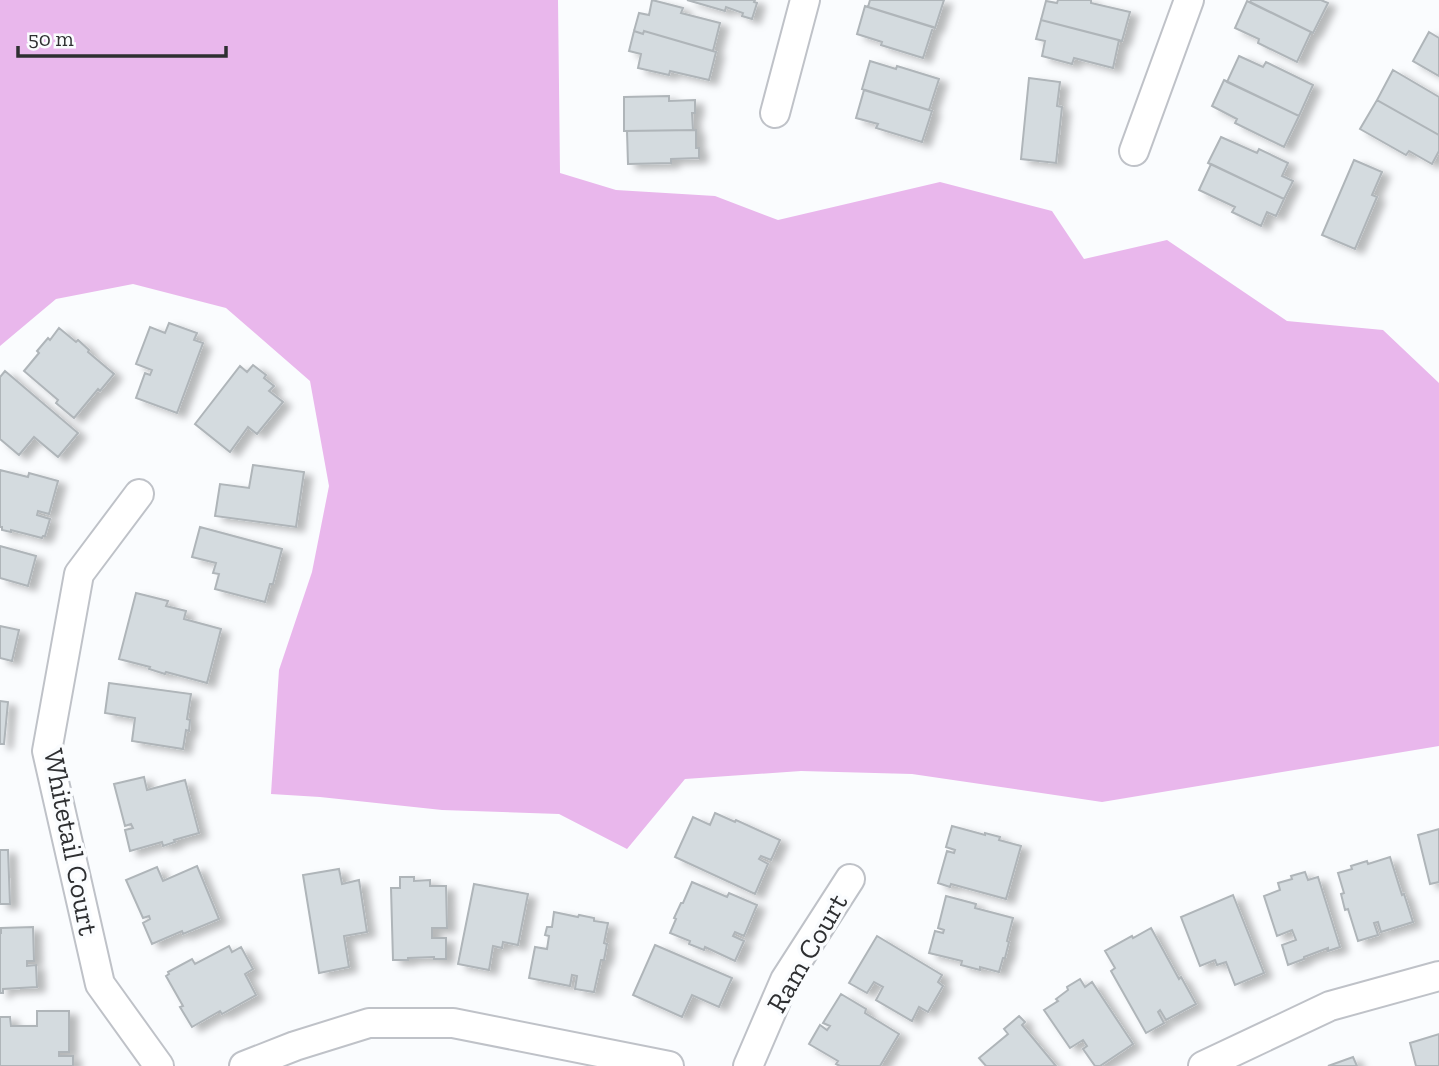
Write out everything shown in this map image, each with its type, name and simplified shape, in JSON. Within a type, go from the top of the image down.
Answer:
[{"type":"street","points":[[775,113],[805,0]]},
{"type":"street","points":[[1134,150],[1189,0]]},
{"type":"street","name":"Whitetail Court","points":[[139,494],[79,574],[47,751],[100,984],[159,1066]]},
{"type":"street","name":"Ram Court","points":[[748,1066],[785,980],[850,879]]},
{"type":"street","points":[[1203,1066],[1330,1006],[1439,976]]},
{"type":"street","points":[[244,1066],[295,1046],[369,1023],[453,1023],[669,1066]]},
{"type":"shaded area","points":[[0,0],[558,0],[560,173],[616,190],[715,196],[778,220],[940,182],[1052,211],[1084,259],[1167,240],[1287,321],[1383,330],[1439,383],[1439,746],[1102,802],[912,774],[801,771],[685,779],[627,849],[559,814],[442,810],[271,794],[279,670],[312,572],[329,486],[310,381],[226,308],[133,284],[56,299],[0,346]]},
{"type":"building","points":[[652,0],[683,8],[681,13],[720,23],[713,51],[644,31],[643,34],[634,31],[639,13],[649,15]]},
{"type":"building","points":[[687,0],[755,0],[757,3],[752,19],[726,7],[725,11]]},
{"type":"building","points":[[870,0],[944,0],[935,28],[868,7]]},
{"type":"building","points":[[1058,0],[1091,0],[1091,3],[1130,12],[1122,41],[1041,20],[1046,1],[1057,3]]},
{"type":"building","points":[[1321,0],[1328,3],[1313,33],[1250,2]]},
{"type":"building","points":[[1247,1],[1311,32],[1297,62],[1235,28]]},
{"type":"building","points":[[865,6],[933,27],[923,58],[881,45],[882,42],[857,34]]},
{"type":"building","points":[[1041,20],[1119,40],[1113,68],[1074,58],[1072,64],[1042,56],[1045,41],[1036,39]]},
{"type":"building","points":[[634,31],[643,34],[644,31],[716,52],[709,80],[670,71],[669,75],[638,68],[641,54],[629,51]]},
{"type":"building","points":[[1429,32],[1439,38],[1439,76],[1413,61]]},
{"type":"building","points":[[1239,56],[1263,67],[1266,62],[1313,85],[1299,116],[1227,82]]},
{"type":"building","points":[[870,61],[939,79],[929,110],[862,89]]},
{"type":"building","points":[[1393,70],[1439,97],[1439,135],[1377,100]]},
{"type":"building","points":[[1029,78],[1060,82],[1057,106],[1062,107],[1056,163],[1021,159]]},
{"type":"building","points":[[1224,80],[1299,116],[1284,147],[1235,123],[1237,119],[1212,106]]},
{"type":"building","points":[[864,90],[932,111],[922,142],[876,128],[878,124],[856,118]]},
{"type":"building","points":[[669,96],[669,101],[695,100],[695,113],[692,113],[693,130],[624,131],[624,97]]},
{"type":"building","points":[[1377,100],[1439,135],[1439,151],[1432,164],[1409,151],[1406,155],[1360,129]]},
{"type":"building","points":[[696,130],[699,158],[671,159],[671,163],[628,164],[627,131]]},
{"type":"building","points":[[1221,137],[1257,153],[1259,149],[1288,163],[1282,176],[1293,181],[1284,199],[1208,163]]},
{"type":"building","points":[[1354,160],[1382,172],[1372,195],[1377,197],[1355,249],[1322,235]]},
{"type":"building","points":[[1211,164],[1284,199],[1276,216],[1267,212],[1261,226],[1232,212],[1235,207],[1199,190]]},
{"type":"building","points":[[169,323],[197,333],[194,340],[203,343],[177,413],[136,398],[145,373],[150,375],[152,370],[136,364],[150,327],[165,333]]},
{"type":"building","points":[[59,328],[76,342],[78,340],[114,374],[74,418],[56,403],[58,400],[24,371],[39,353],[37,351]]},
{"type":"building","points":[[253,365],[266,375],[264,378],[274,386],[269,391],[283,402],[257,434],[248,427],[230,452],[195,424],[240,366],[247,372]]},
{"type":"building","points":[[5,371],[78,433],[58,457],[34,437],[19,455],[0,439],[0,377]]},
{"type":"building","points":[[253,465],[304,472],[296,527],[215,516],[220,484],[249,488]]},
{"type":"building","points":[[0,470],[28,477],[29,473],[58,481],[49,514],[38,511],[37,515],[50,519],[42,538],[2,530],[0,527]]},
{"type":"building","points":[[200,527],[282,549],[273,584],[270,584],[265,602],[215,589],[219,574],[213,573],[216,563],[192,557]]},
{"type":"building","points":[[0,546],[36,556],[28,586],[0,578]]},
{"type":"building","points":[[136,593],[168,601],[166,606],[186,611],[184,619],[221,629],[207,683],[166,672],[165,674],[119,659]]},
{"type":"building","points":[[0,626],[19,630],[12,661],[0,658]]},
{"type":"building","points":[[109,683],[191,694],[187,719],[190,720],[189,731],[186,730],[183,749],[132,741],[135,718],[105,713]]},
{"type":"building","points":[[0,701],[8,702],[4,744],[0,744]]},
{"type":"building","points":[[144,777],[147,790],[185,780],[199,833],[163,846],[162,842],[130,851],[125,830],[133,828],[131,824],[125,826],[114,784]]},
{"type":"building","points":[[715,813],[780,840],[771,860],[761,856],[759,859],[768,864],[755,894],[675,857],[693,817],[710,825]]},
{"type":"building","points":[[952,826],[1000,837],[999,840],[1021,846],[1006,899],[938,883],[947,851],[954,853],[955,850],[946,847]]},
{"type":"building","points":[[1439,829],[1439,882],[1430,884],[1418,835]]},
{"type":"building","points":[[0,850],[8,850],[10,904],[0,904]]},
{"type":"building","points":[[1390,857],[1413,922],[1381,932],[1378,922],[1374,923],[1378,935],[1358,941],[1348,909],[1345,910],[1341,894],[1344,893],[1338,873],[1367,861],[1368,864]]},
{"type":"building","points":[[197,866],[219,919],[152,944],[143,923],[150,919],[149,916],[143,918],[126,880],[157,867],[163,881]]},
{"type":"building","points":[[339,869],[342,884],[359,880],[367,932],[344,936],[349,967],[319,973],[303,875]]},
{"type":"building","points":[[1305,872],[1308,880],[1318,877],[1340,947],[1328,951],[1328,948],[1288,965],[1282,945],[1296,940],[1292,930],[1277,936],[1264,896],[1280,890],[1278,883]]},
{"type":"building","points":[[400,877],[414,877],[414,881],[430,880],[430,886],[446,886],[447,928],[432,928],[432,938],[446,938],[446,959],[434,957],[393,960],[391,888],[400,888]]},
{"type":"building","points":[[692,882],[727,897],[729,893],[757,905],[744,936],[735,932],[733,936],[744,941],[735,961],[705,947],[704,950],[689,944],[690,941],[670,933],[676,919],[674,918]]},
{"type":"building","points":[[474,884],[528,894],[518,945],[503,942],[502,948],[493,946],[489,970],[458,964]]},
{"type":"building","points":[[1233,895],[1264,973],[1235,985],[1226,962],[1217,965],[1215,960],[1200,966],[1181,917]]},
{"type":"building","points":[[946,896],[976,904],[975,908],[1013,918],[1005,958],[999,972],[961,965],[962,961],[929,953],[935,931],[943,933],[944,930],[938,928]]},
{"type":"building","points":[[554,912],[594,918],[594,921],[608,923],[604,960],[601,960],[594,992],[575,989],[577,976],[572,975],[570,986],[529,978],[535,947],[547,949],[549,936],[545,935],[547,927],[552,927]]},
{"type":"building","points":[[33,927],[34,961],[27,961],[27,966],[36,965],[37,987],[3,989],[3,993],[0,993],[1,928]]},
{"type":"building","points":[[1151,928],[1196,1004],[1166,1020],[1160,1010],[1158,1012],[1164,1023],[1146,1033],[1111,971],[1115,968],[1105,951]]},
{"type":"building","points":[[877,936],[942,975],[938,982],[943,986],[928,1012],[919,1007],[912,1021],[876,1000],[883,987],[874,982],[867,993],[849,983]]},
{"type":"building","points":[[655,945],[732,978],[719,1007],[692,995],[682,1017],[633,995]]},
{"type":"building","points":[[229,946],[232,952],[241,947],[253,969],[245,974],[256,995],[192,1027],[166,976],[168,972],[192,959],[195,964]]},
{"type":"building","points":[[1080,979],[1085,987],[1092,982],[1133,1044],[1100,1066],[1095,1066],[1083,1049],[1087,1046],[1083,1040],[1070,1048],[1044,1010],[1058,1001],[1056,999],[1068,990],[1067,987]]},
{"type":"building","points":[[841,994],[899,1034],[880,1066],[840,1066],[836,1064],[838,1061],[809,1044],[820,1025],[827,1030],[830,1026],[823,1023]]},
{"type":"building","points":[[37,1011],[69,1011],[69,1052],[59,1052],[59,1056],[73,1056],[73,1066],[0,1066],[0,1017],[10,1017],[11,1026],[37,1026]]},
{"type":"building","points":[[1019,1016],[1025,1022],[1022,1025],[1056,1066],[986,1066],[979,1058],[1008,1034],[1004,1029]]},
{"type":"building","points":[[1439,1034],[1439,1066],[1416,1066],[1410,1043]]},
{"type":"building","points":[[1353,1057],[1357,1066],[1328,1066]]}]
